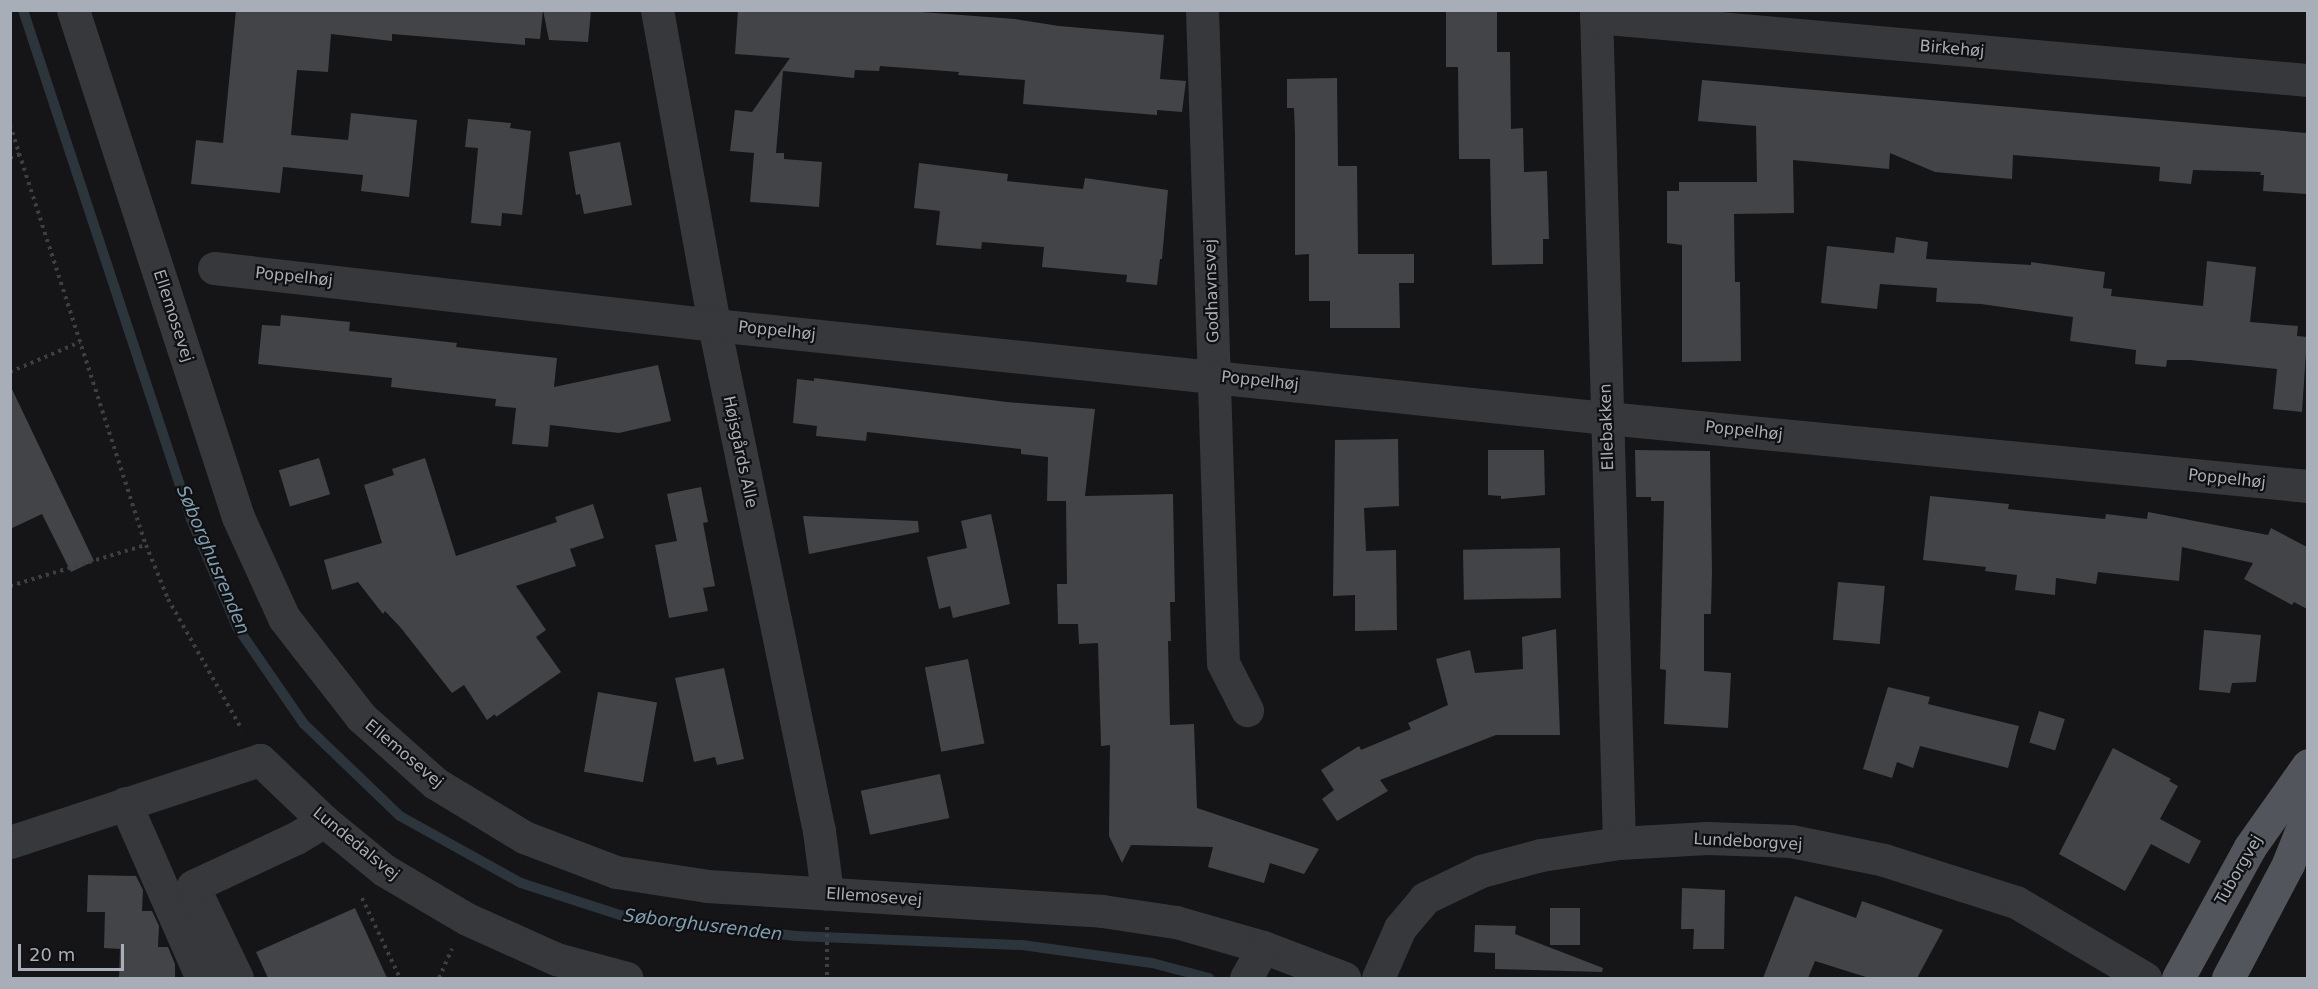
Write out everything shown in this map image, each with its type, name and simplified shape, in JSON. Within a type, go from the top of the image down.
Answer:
[{"type":"main road","name":"Tuborgvej","points":[[2178,978],[2250,847],[2307,765]]},
{"type":"main road","points":[[2228,978],[2288,864],[2307,814]]},
{"type":"street","name":"Ellemosevej","points":[[73,10],[238,518],[284,618],[361,717],[435,783],[524,837],[616,872],[707,886],[1102,911],[1176,922],[1263,948]]},
{"type":"street","name":"Højsgårds Alle","points":[[657,10],[714,325],[819,831],[827,894]]},
{"type":"street","name":"Godhavnsvej","points":[[1202,10],[1223,663],[1247,710]]},
{"type":"street","name":"Birkehøj","points":[[1596,14],[2307,80]]},
{"type":"street","name":"Ellebakken","points":[[1596,14],[1619,843]]},
{"type":"street","name":"Poppelhøj","points":[[214,268],[714,325],[1607,418],[2307,486]]},
{"type":"street","points":[[10,842],[260,760]]},
{"type":"street","name":"Lundedalsvej","points":[[260,760],[324,820],[384,870],[467,919],[556,959],[627,978]]},
{"type":"street","points":[[125,803],[202,978]]},
{"type":"street","points":[[237,978],[193,886],[296,838],[324,820]]},
{"type":"street","name":"Lundeborgvej","points":[[1378,978],[1400,928],[1425,898],[1481,871],[1541,855],[1619,843],[1707,838],[1791,841],[1884,860],[2016,902],[2145,978]]},
{"type":"street","points":[[1246,978],[1263,948],[1344,978]]},
{"type":"path","points":[[10,125],[146,545],[168,599],[205,669],[260,760]]},
{"type":"path","points":[[10,158],[20,154]]},
{"type":"path","points":[[10,372],[80,342]]},
{"type":"path","points":[[10,586],[146,545]]},
{"type":"path","points":[[358,891],[400,978]]},
{"type":"path","points":[[827,894],[827,978]]},
{"type":"building","points":[[236,10],[543,10],[540,39],[525,38],[525,45],[392,34],[392,41],[331,34],[328,72],[297,70],[291,135],[348,140],[351,113],[417,120],[409,197],[361,191],[363,175],[283,167],[280,193],[191,184],[196,140],[223,143]]},
{"type":"building","points":[[543,10],[591,10],[588,42],[549,40]]},
{"type":"building","points":[[738,10],[894,10],[1015,19],[1059,26],[1164,35],[1160,79],[1186,81],[1182,112],[1157,110],[1157,115],[1023,104],[1025,80],[958,75],[959,72],[880,66],[879,71],[855,70],[854,78],[783,71],[776,153],[784,153],[784,159],[822,162],[819,207],[750,202],[754,153],[730,151],[735,110],[752,112],[790,58],[735,54]]},
{"type":"building","points":[[1446,10],[1497,10],[1497,52],[1510,52],[1511,129],[1523,128],[1524,172],[1547,171],[1549,239],[1543,239],[1543,264],[1492,265],[1490,159],[1459,159],[1458,67],[1446,67]]},
{"type":"building","points":[[1337,78],[1338,166],[1357,166],[1358,254],[1414,254],[1414,283],[1399,283],[1400,328],[1330,328],[1330,301],[1309,301],[1309,254],[1295,255],[1294,108],[1287,108],[1287,79]]},
{"type":"building","points":[[1702,80],[2307,133],[2306,194],[2263,191],[2264,175],[2260,175],[2261,172],[2193,170],[2191,184],[2159,181],[2160,167],[2013,155],[2012,179],[1935,172],[1890,153],[1889,169],[1793,160],[1794,213],[1734,214],[1735,282],[1740,282],[1741,361],[1682,362],[1682,245],[1667,243],[1667,191],[1679,191],[1679,182],[1757,182],[1756,126],[1698,121]]},
{"type":"building","points":[[468,119],[511,123],[510,128],[531,131],[522,215],[502,213],[501,226],[471,223],[478,148],[465,147]]},
{"type":"building","points":[[620,142],[632,205],[584,214],[580,194],[576,195],[569,152]]},
{"type":"building","points":[[919,163],[1008,174],[1007,181],[1083,189],[1085,178],[1168,190],[1162,259],[1160,259],[1157,285],[1126,282],[1127,275],[1042,267],[1044,247],[982,242],[981,249],[936,245],[940,211],[914,208]]},
{"type":"building","points":[[1896,237],[1928,242],[1926,259],[2031,265],[2031,262],[2105,272],[2103,288],[2112,289],[2111,296],[2203,306],[2207,261],[2256,267],[2250,322],[2298,326],[2297,336],[2307,337],[2302,412],[2273,409],[2277,369],[2190,360],[2167,360],[2166,367],[2135,364],[2136,350],[2070,341],[2073,317],[1981,304],[1936,302],[1937,288],[1880,284],[1877,309],[1821,303],[1827,246],[1894,253]]},
{"type":"building","points":[[281,315],[350,322],[349,331],[457,343],[456,347],[557,358],[554,387],[658,365],[671,421],[619,433],[550,425],[548,447],[512,444],[516,408],[495,406],[496,399],[391,387],[392,378],[258,364],[262,325],[280,326]]},
{"type":"building","points":[[814,378],[1007,402],[1095,409],[1085,496],[1173,494],[1175,602],[1170,602],[1171,641],[1168,641],[1170,725],[1194,724],[1197,808],[1319,849],[1304,874],[1270,863],[1264,883],[1208,867],[1213,847],[1131,845],[1122,863],[1109,836],[1110,745],[1101,746],[1098,643],[1079,644],[1078,624],[1058,624],[1057,584],[1067,584],[1066,501],[1047,501],[1048,457],[1021,454],[1021,449],[867,432],[866,441],[816,436],[817,426],[793,423],[797,379],[814,381]]},
{"type":"building","points":[[10,385],[94,561],[71,572],[42,514],[10,529]]},
{"type":"building","points":[[1398,439],[1399,506],[1364,508],[1366,551],[1396,550],[1397,630],[1355,631],[1355,595],[1333,596],[1335,440]]},
{"type":"building","points":[[1488,450],[1544,450],[1545,495],[1501,499],[1501,496],[1488,495]]},
{"type":"building","points":[[1635,450],[1710,451],[1711,614],[1704,614],[1704,671],[1731,673],[1728,728],[1664,724],[1666,670],[1660,669],[1664,501],[1651,501],[1651,497],[1636,497]]},
{"type":"building","points":[[319,458],[330,494],[290,507],[279,470]]},
{"type":"building","points":[[425,458],[456,556],[557,522],[555,517],[593,504],[604,538],[570,549],[576,566],[516,586],[546,630],[536,637],[561,672],[496,717],[495,714],[487,720],[464,685],[452,693],[401,628],[385,611],[383,614],[358,582],[332,590],[324,560],[382,543],[364,485],[394,475],[392,469]]},
{"type":"building","points":[[701,487],[708,522],[703,523],[715,586],[703,588],[708,611],[669,618],[655,545],[677,541],[667,494]]},
{"type":"building","points":[[1930,496],[2009,504],[2008,509],[2105,519],[2106,514],[2147,519],[2148,512],[2268,535],[2271,528],[2307,547],[2307,609],[2294,602],[2292,605],[2244,579],[2253,563],[2182,547],[2179,581],[2098,572],[2096,584],[2056,578],[2055,595],[2015,590],[2017,575],[1985,571],[1986,567],[1923,560]]},
{"type":"building","points":[[991,514],[1010,604],[953,618],[950,606],[939,609],[927,557],[967,548],[961,521]]},
{"type":"building","points":[[803,516],[918,521],[919,532],[809,554]]},
{"type":"building","points":[[1560,548],[1561,598],[1464,600],[1463,550]]},
{"type":"building","points":[[1838,582],[1885,586],[1880,644],[1833,640]]},
{"type":"building","points":[[1556,629],[1560,735],[1496,735],[1380,780],[1388,791],[1337,821],[1322,799],[1334,790],[1321,770],[1359,746],[1361,750],[1411,729],[1408,723],[1448,705],[1436,659],[1470,650],[1475,673],[1523,669],[1522,637]]},
{"type":"building","points":[[2204,630],[2261,635],[2256,682],[2232,683],[2230,693],[2199,690]]},
{"type":"building","points":[[968,659],[984,743],[941,752],[925,667]]},
{"type":"building","points":[[724,668],[744,759],[717,765],[715,757],[694,762],[675,678]]},
{"type":"building","points":[[1888,687],[1930,697],[1928,704],[2019,726],[2008,768],[1920,746],[1913,768],[1897,762],[1892,778],[1863,769]]},
{"type":"building","points":[[598,692],[657,702],[643,782],[584,772]]},
{"type":"building","points":[[2039,711],[2065,719],[2055,750],[2029,743]]},
{"type":"building","points":[[2113,748],[2171,779],[2169,781],[2178,786],[2160,819],[2201,841],[2189,864],[2151,844],[2125,891],[2059,854]]},
{"type":"building","points":[[940,774],[949,818],[870,835],[861,791]]},
{"type":"building","points":[[88,875],[136,876],[143,890],[142,911],[152,911],[159,926],[158,947],[168,947],[175,964],[175,978],[119,978],[120,949],[104,948],[105,912],[87,912]]},
{"type":"building","points":[[1682,888],[1725,890],[1724,949],[1693,949],[1694,929],[1681,929]]},
{"type":"building","points":[[1795,896],[1856,918],[1862,901],[1943,930],[1917,978],[1869,978],[1815,961],[1808,978],[1763,978]]},
{"type":"building","points":[[355,908],[387,978],[268,978],[256,952]]},
{"type":"building","points":[[1550,908],[1580,908],[1580,945],[1550,945]]},
{"type":"building","points":[[1475,925],[1516,926],[1515,934],[1603,968],[1602,972],[1495,969],[1495,953],[1474,952]]},
{"type":"waterway","name":"Søborghusrenden","points":[[23,10],[191,519],[237,627],[304,724],[400,816],[521,883],[620,915],[796,936],[1022,945],[1152,963],[1209,978]]}]
